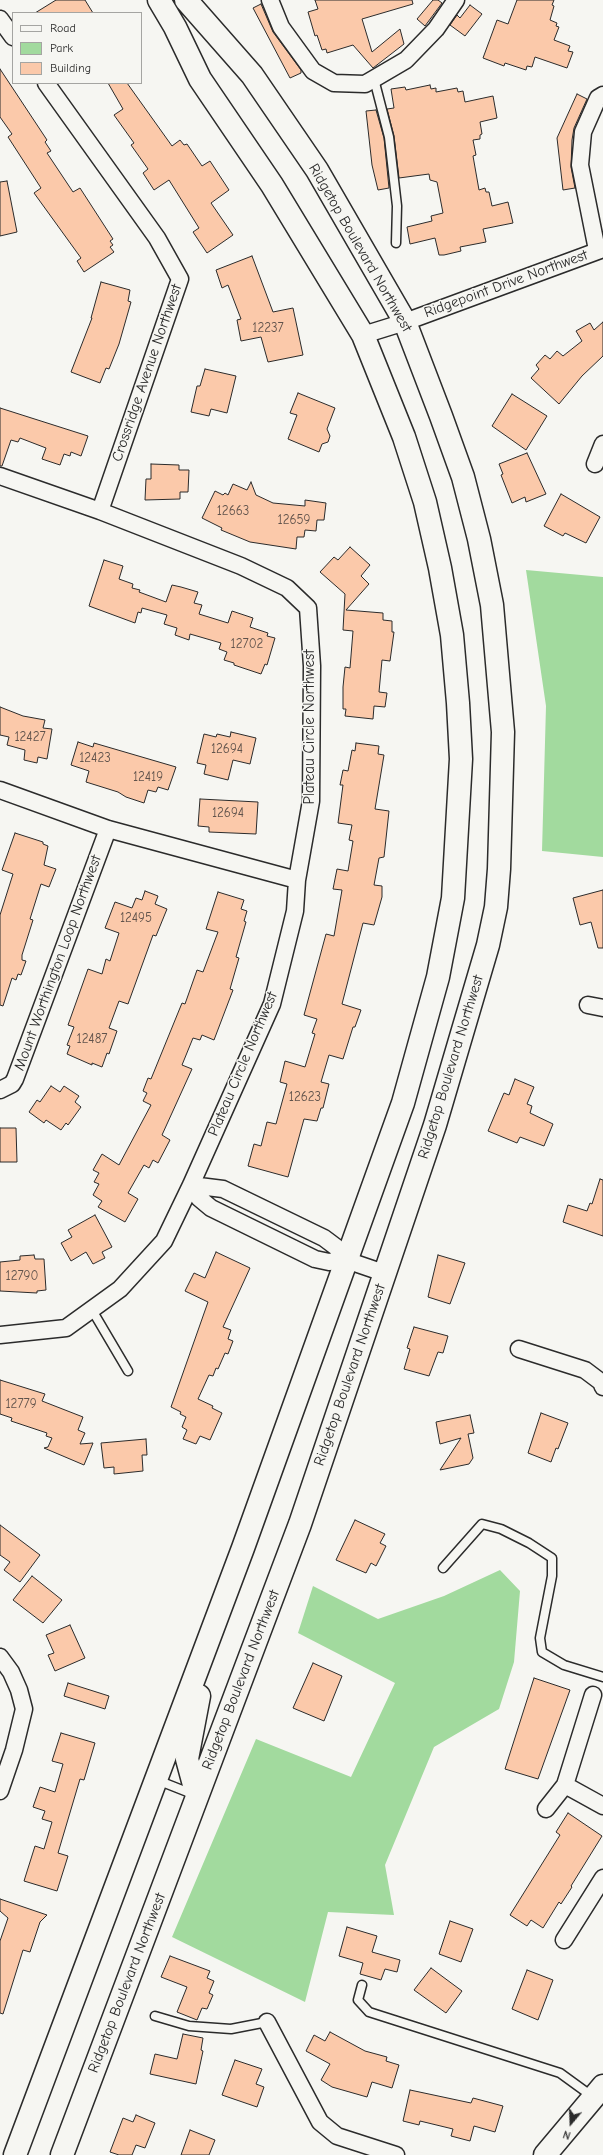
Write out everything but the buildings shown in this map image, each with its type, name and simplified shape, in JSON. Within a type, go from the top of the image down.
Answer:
[{"type":"main road","points":[[15,2155],[213,1628],[403,1103],[438,977],[453,898],[461,759],[452,635],[440,568],[425,502],[404,437],[364,335],[272,185],[200,79],[175,27],[159,0]]},
{"type":"main road","name":"Ridgetop Boulevard Northwest","points":[[62,2155],[300,1524],[435,1125],[488,945],[496,907],[502,790],[503,732],[492,605],[479,539],[463,477],[405,322],[317,170],[252,75],[186,0]]},
{"type":"main road","points":[[197,1796],[187,1759],[213,1628]]},
{"type":"main road","points":[[545,2155],[598,2092]]},
{"type":"street","points":[[270,0],[281,27],[313,70],[334,83],[365,84],[406,60],[436,29],[456,0]]},
{"type":"street","points":[[0,19],[12,36]]},
{"type":"street","name":"Crossridge Avenue Northwest","points":[[47,84],[157,238],[180,279],[100,511]]},
{"type":"street","points":[[600,249],[580,165],[584,132],[598,98],[603,95]]},
{"type":"street","name":"Ridgepoint Drive Northwest","points":[[364,335],[405,322],[600,249]]},
{"type":"street","points":[[595,464],[603,444]]},
{"type":"street","name":"Plateau Circle Northwest","points":[[0,476],[100,511],[241,566],[287,588],[308,608],[312,666],[311,801],[297,880],[295,911],[272,1004],[191,1185],[164,1242],[120,1289],[66,1328],[0,1335]]},
{"type":"street","points":[[0,790],[108,829],[297,880]]},
{"type":"street","name":"Mount Worthington Loop Northwest","points":[[0,1090],[12,1084],[15,1079],[108,829]]},
{"type":"street","points":[[191,1185],[199,1198],[211,1208],[301,1252],[329,1262],[346,1260],[384,1273]]},
{"type":"street","points":[[191,1185],[223,1189],[324,1238],[336,1247],[346,1260]]},
{"type":"street","points":[[519,1349],[585,1370],[600,1382],[603,1387]]},
{"type":"street","points":[[0,1657],[11,1672],[19,1690],[24,1709],[14,1750],[0,1791]]},
{"type":"street","points":[[546,1809],[565,1785],[593,1695]]},
{"type":"street","points":[[565,1785],[603,1806]]},
{"type":"street","points":[[564,1940],[603,1878]]},
{"type":"street","points":[[267,2022],[320,2122],[337,2136],[396,2155]]},
{"type":"lane","points":[[374,78],[390,137],[397,206],[396,243]]},
{"type":"lane","points":[[92,1310],[128,1371]]},
{"type":"lane","points":[[444,1568],[482,1524],[501,1529],[535,1546],[552,1558],[552,1576],[540,1638],[542,1652],[564,1665],[603,1677]]},
{"type":"lane","points":[[156,1780],[197,1796]]},
{"type":"lane","points":[[362,1985],[358,2000],[369,2012],[560,2073],[598,2092]]},
{"type":"lane","points":[[155,2016],[189,2026],[231,2029],[267,2022]]},
{"type":"green space","points":[[526,570],[603,577],[603,857],[542,851],[546,706]]},
{"type":"green space","points":[[500,1570],[520,1591],[514,1662],[499,1709],[434,1747],[385,1865],[394,1915],[328,1912],[305,2002],[172,1937],[256,1739],[351,1777],[395,1683],[298,1633],[313,1586],[378,1619],[444,1596]]}]
